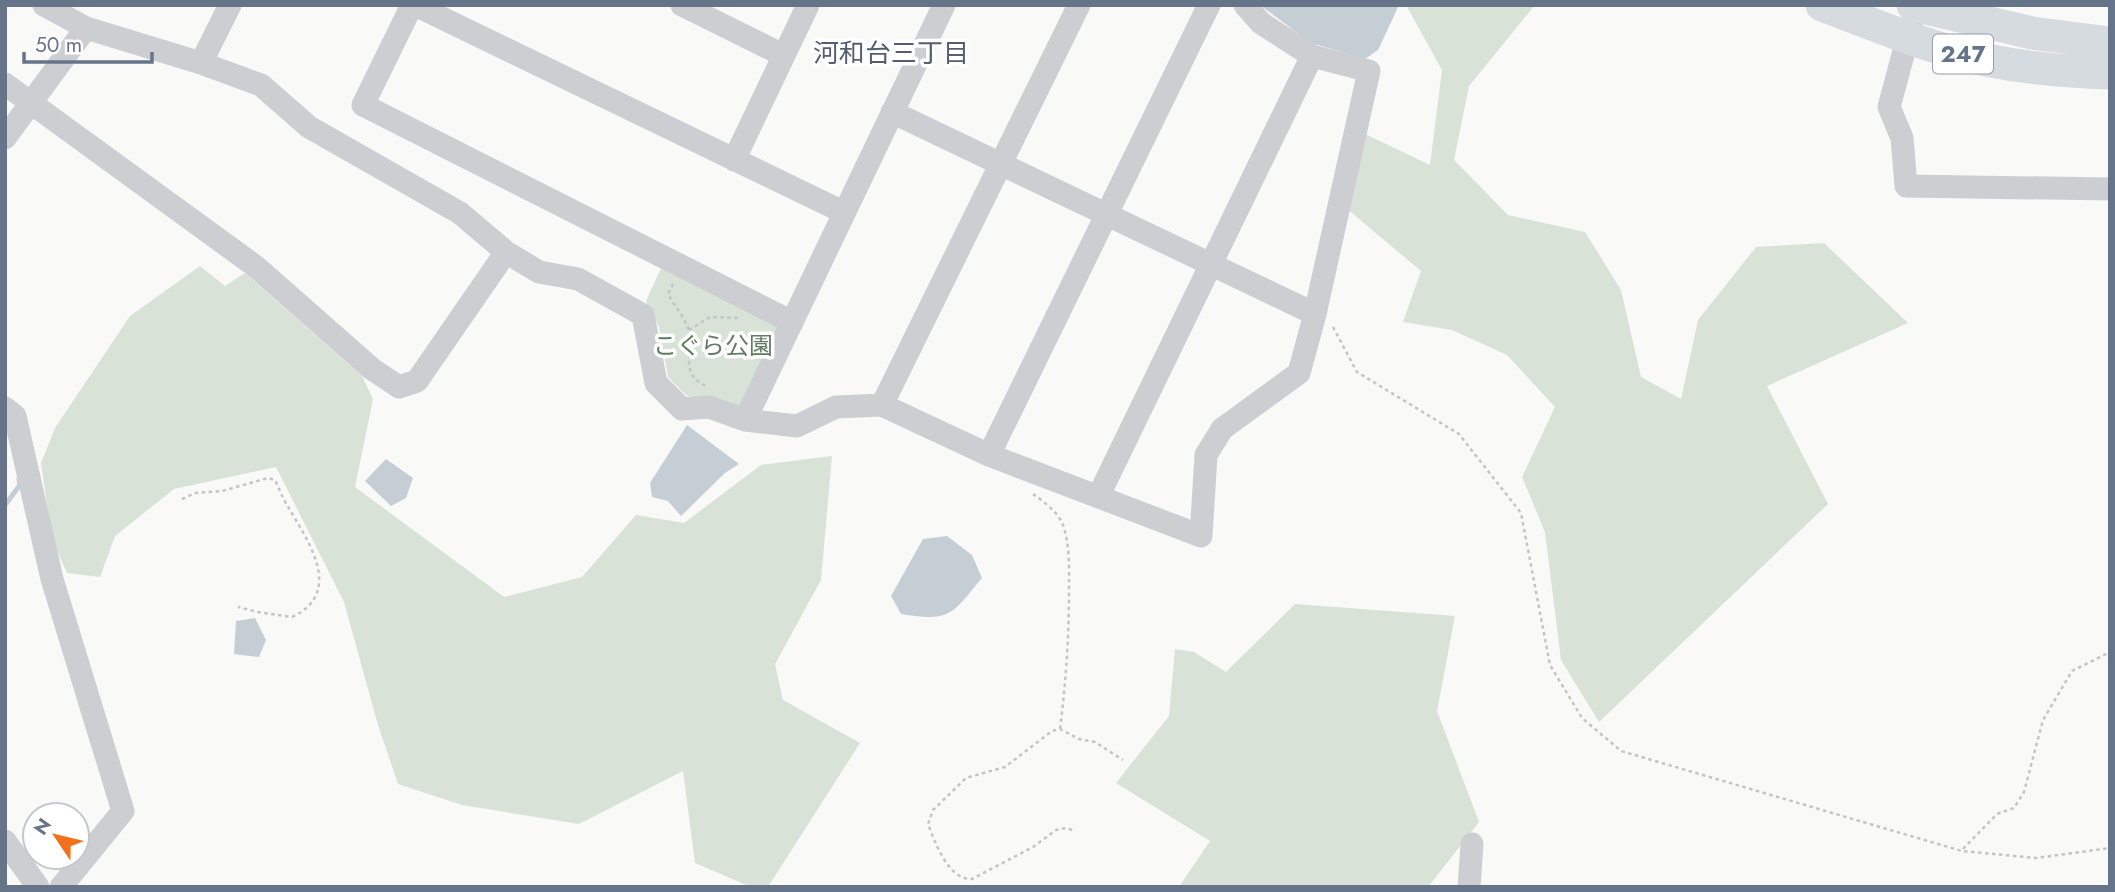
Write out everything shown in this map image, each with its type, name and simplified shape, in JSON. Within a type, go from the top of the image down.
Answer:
[{"type":"highway","name":"247","points":[[1822,5],[1914,14],[2110,43]]},
{"type":"highway","name":"247","points":[[1914,14],[1985,60],[2110,73]]},
{"type":"street","points":[[44,5],[86,27],[261,85],[309,128],[460,213],[506,252],[539,272],[578,279],[643,315],[656,383],[682,409],[709,407],[745,420],[797,426],[836,407],[882,405],[989,455],[1201,536],[1206,455],[1222,429],[1299,373],[1315,314],[1369,71],[1312,56],[1261,23],[1245,5]]},
{"type":"street","points":[[201,63],[230,5]]},
{"type":"street","points":[[792,322],[363,105],[414,5],[843,212]]},
{"type":"street","points":[[682,5],[783,55]]},
{"type":"street","points":[[734,160],[808,5]]},
{"type":"street","points":[[745,420],[944,5]]},
{"type":"street","points":[[882,405],[1079,5]]},
{"type":"street","points":[[989,455],[1209,5]]},
{"type":"street","points":[[1914,14],[1889,107],[1902,138],[1906,186],[2110,189]]},
{"type":"street","points":[[5,138],[86,27]]},
{"type":"street","points":[[1099,495],[1312,56]]},
{"type":"street","points":[[5,84],[256,265],[372,369],[399,387],[417,381],[506,252]]},
{"type":"street","points":[[892,112],[1315,314]]},
{"type":"street","points":[[5,408],[15,416],[52,579],[124,811],[61,887]]},
{"type":"street","points":[[5,841],[38,887]]},
{"type":"street","points":[[1469,887],[1472,844]]},
{"type":"path","points":[[681,265],[668,294],[689,330],[687,365],[699,383],[709,388]]},
{"type":"path","points":[[1315,314],[1327,316],[1357,372],[1459,434],[1521,513],[1550,665],[1582,718],[1621,751],[1962,851],[2036,858],[2110,848]]},
{"type":"path","points":[[689,330],[710,317],[741,318]]},
{"type":"path","points":[[182,499],[195,493],[222,491],[268,478],[275,480],[287,505],[301,525],[313,550],[320,576],[314,598],[308,607],[292,617],[238,607]]},
{"type":"path","points":[[1030,492],[1055,512],[1062,522],[1066,536],[1069,561],[1068,663],[1060,729]]},
{"type":"path","points":[[1962,851],[1997,814],[2014,808],[2024,792],[2043,720],[2072,671],[2110,652]]},
{"type":"path","points":[[1072,830],[1066,828],[1056,831],[1033,847],[972,879],[965,879],[947,863],[928,824],[933,810],[966,778],[1005,767],[1044,735],[1060,729],[1079,739],[1095,742],[1123,760]]},
{"type":"green space","points":[[1406,5],[1535,5],[1469,86],[1454,160],[1508,215],[1585,232],[1621,290],[1641,377],[1681,399],[1698,320],[1756,247],[1824,243],[1908,323],[1767,386],[1828,504],[1599,722],[1561,660],[1545,532],[1522,477],[1555,407],[1507,355],[1452,330],[1403,322],[1421,271],[1346,208],[1363,133],[1430,165],[1442,70]]},
{"type":"green space","name":"こぐら公園","points":[[663,264],[778,327],[739,409],[717,400],[687,396],[668,377],[659,327],[646,301]]},
{"type":"green space","points":[[200,266],[225,286],[245,273],[362,376],[373,399],[355,487],[504,597],[582,577],[636,515],[684,523],[761,465],[832,456],[821,580],[775,664],[783,700],[860,743],[768,887],[751,887],[695,863],[683,771],[579,824],[462,805],[398,784],[378,725],[344,602],[276,467],[174,489],[115,536],[100,577],[67,573],[52,539],[41,463],[55,428],[130,316]]},
{"type":"green space","points":[[1295,604],[1455,616],[1437,711],[1479,822],[1428,887],[1179,887],[1210,841],[1116,783],[1169,716],[1175,649],[1194,652],[1226,672]]},
{"type":"shaded area","points":[[1260,5],[1399,5],[1378,50],[1365,59],[1311,43]]},
{"type":"shaded area","points":[[687,425],[739,464],[725,473],[681,516],[668,501],[652,497],[650,483]]},
{"type":"shaded area","points":[[386,459],[413,478],[406,498],[391,506],[365,481]]},
{"type":"shaded area","points":[[947,536],[972,555],[982,578],[949,613],[930,617],[901,614],[891,596],[923,539]]},
{"type":"shaded area","points":[[255,618],[266,640],[259,657],[234,654],[236,621]]},
{"type":"waterway","points":[[5,505],[20,485],[19,479]]},
{"type":"district","name":"河和台三丁目","points":[[891,53]]}]
